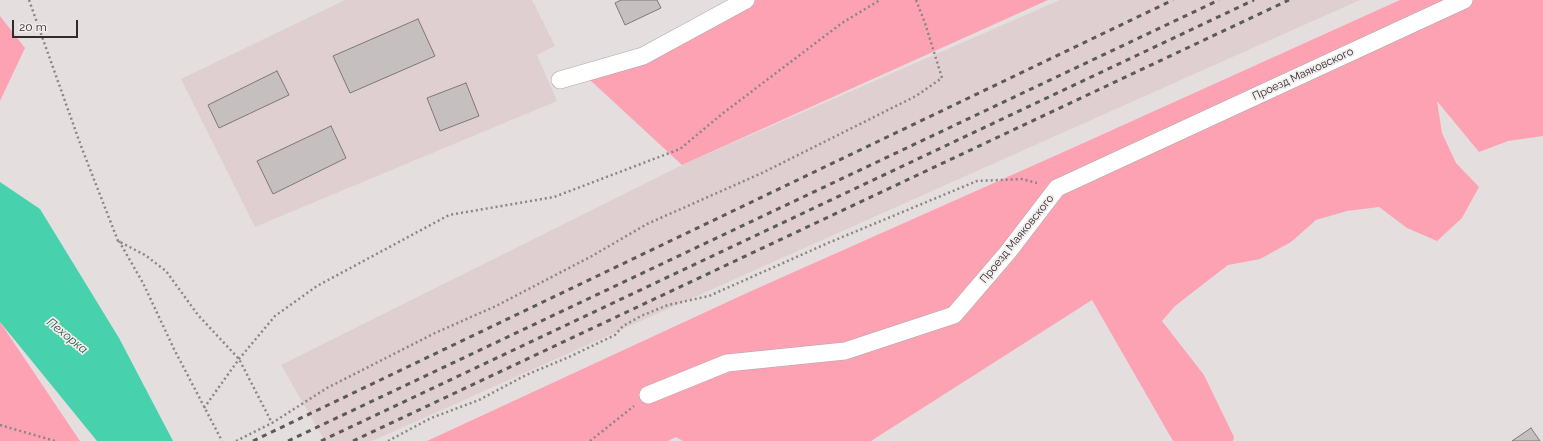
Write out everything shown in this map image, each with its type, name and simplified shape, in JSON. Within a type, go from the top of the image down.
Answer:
[{"type":"street","points":[[560,80],[644,56],[746,0]]},
{"type":"street","name":"Проезд Маяковского","points":[[648,395],[727,363],[845,351],[954,315],[1008,252],[1057,188],[1464,0]]},
{"type":"path","points":[[29,0],[84,154],[118,241],[143,282],[174,350],[222,441]]},
{"type":"path","points":[[204,408],[239,359],[275,316],[317,286],[449,215],[554,197],[680,148],[722,114],[842,23],[880,0]]},
{"type":"path","points":[[236,441],[272,423],[327,388],[435,333],[496,306],[592,256],[647,224],[762,173],[916,96],[942,78],[925,23],[916,0]]},
{"type":"path","points":[[388,441],[431,418],[479,400],[526,375],[569,357],[615,335],[623,326],[641,316],[668,305],[709,296],[828,243],[977,181],[1022,179],[1057,188]]},
{"type":"path","points":[[118,241],[145,255],[166,271],[198,315],[239,359],[272,423]]},
{"type":"path","points":[[590,441],[648,395]]},
{"type":"path","points":[[0,425],[54,441]]},
{"type":"shaded area","points":[[345,0],[532,0],[555,46],[537,55],[557,101],[255,227],[181,79]]},
{"type":"shaded area","points":[[745,0],[1048,0],[682,165],[590,80]]},
{"type":"shaded area","points":[[1060,0],[1360,0],[372,441],[325,441],[281,365],[682,165]]},
{"type":"shaded area","points":[[1400,0],[1543,0],[1543,136],[1508,141],[1479,152],[1437,101],[1442,133],[1456,163],[1479,187],[1462,218],[1437,241],[1407,228],[1379,207],[1347,211],[1316,220],[1291,242],[1260,259],[1228,265],[1175,306],[1162,321],[1204,375],[1234,437],[1233,441],[1173,441],[1092,300],[871,441],[683,441],[676,437],[668,441],[427,441],[749,292]]},
{"type":"shaded area","points":[[0,16],[25,48],[0,101]]},
{"type":"shaded area","points":[[0,322],[80,441],[0,441]]},
{"type":"water","name":"Пехорка","points":[[0,182],[40,209],[119,338],[173,441],[97,441],[0,322]]},
{"type":"building","points":[[621,0],[657,0],[661,8],[625,25],[615,3]]},
{"type":"building","points":[[418,19],[435,56],[350,93],[333,56]]},
{"type":"building","points":[[277,71],[289,95],[219,128],[208,105]]},
{"type":"building","points":[[466,83],[479,116],[440,131],[427,98]]},
{"type":"building","points":[[331,126],[346,158],[273,194],[257,161]]},
{"type":"building","points":[[1531,428],[1540,441],[1512,441]]},
{"type":"railway","points":[[253,441],[1173,0]]},
{"type":"railway","points":[[288,441],[1219,0]]},
{"type":"railway","points":[[321,441],[1254,0]]},
{"type":"railway","points":[[353,441],[1289,0]]}]
